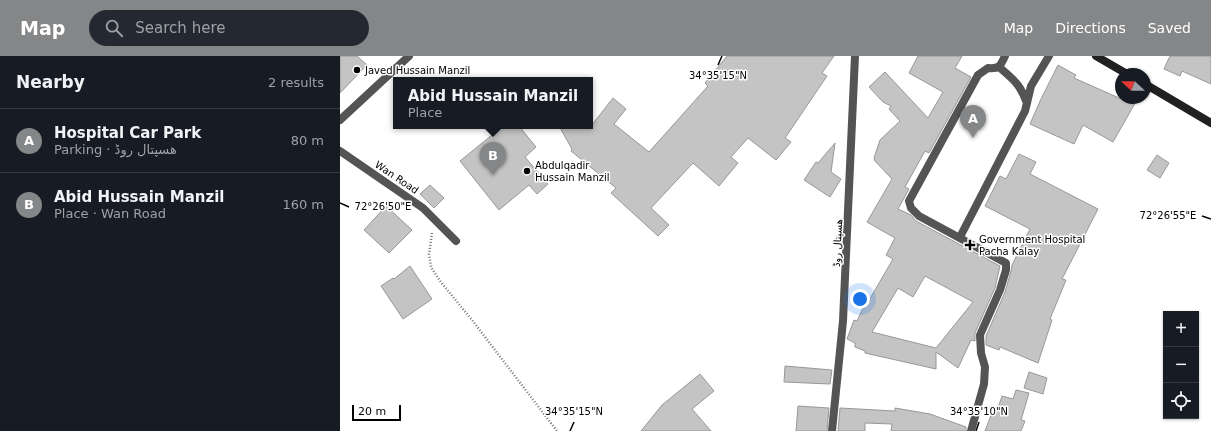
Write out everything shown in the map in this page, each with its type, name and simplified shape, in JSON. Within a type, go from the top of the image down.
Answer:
[{"type":"main road","points":[[1096,56],[1117,68]]},
{"type":"main road","points":[[1151,88],[1211,123]]},
{"type":"street","points":[[340,120],[409,56]]},
{"type":"street","name":"ھسپتال روڈ","points":[[832,431],[843,321],[856,56]]},
{"type":"street","points":[[972,431],[984,384],[985,367],[981,353],[980,335],[1006,270],[1006,263],[919,216],[911,208],[909,201],[978,75],[988,68],[996,69],[999,67],[1005,56]]},
{"type":"street","points":[[960,237],[1025,111],[1032,86],[1049,56]]},
{"type":"street","points":[[999,67],[1014,79],[1024,95],[1027,104]]},
{"type":"street","name":"Wan Road","points":[[340,151],[402,192],[423,208],[456,241]]},
{"type":"path","points":[[435,220],[430,240],[429,254],[432,267],[440,282],[472,320],[557,431]]},
{"type":"building","points":[[340,56],[357,56],[367,65],[340,93]]},
{"type":"building","points":[[727,56],[834,56],[822,73],[827,76],[785,138],[791,142],[776,160],[748,138],[731,157],[738,163],[719,186],[693,163],[651,208],[669,225],[658,236],[611,193],[616,188],[571,151],[572,149],[561,129],[593,129],[593,123],[613,98],[626,109],[614,124],[649,152],[708,86],[705,83]]},
{"type":"building","points":[[918,56],[962,56],[955,68],[971,77],[929,153],[925,151],[905,187],[909,189],[898,209],[911,215],[916,221],[1000,266],[995,288],[975,333],[975,341],[971,340],[958,368],[936,352],[936,369],[865,353],[865,351],[855,347],[855,343],[847,339],[854,320],[857,321],[863,308],[864,309],[893,259],[886,255],[895,238],[867,222],[892,179],[874,158],[880,140],[900,121],[889,109],[891,106],[883,102],[869,87],[885,72],[928,118],[943,92],[909,73]],"holes":[[[925,276],[973,302],[936,348],[872,332],[898,288],[913,297]]]},
{"type":"building","points":[[1170,56],[1211,56],[1211,84],[1182,71],[1180,76],[1164,69]]},
{"type":"building","points":[[1058,65],[1076,75],[1074,78],[1115,96],[1115,104],[1135,104],[1113,142],[1083,125],[1074,144],[1030,124]]},
{"type":"building","points":[[499,129],[521,129],[536,147],[525,157],[548,184],[537,194],[529,185],[499,210],[460,161]]},
{"type":"building","points":[[835,143],[831,172],[841,179],[830,197],[804,180],[816,162],[818,163]]},
{"type":"building","points":[[1019,154],[1036,162],[1030,174],[1098,209],[1062,279],[1066,280],[1050,319],[1052,320],[1038,363],[1000,347],[999,350],[986,345],[986,336],[1005,292],[1012,265],[1030,229],[985,206],[1000,176],[1006,179]]},
{"type":"building","points":[[1157,155],[1169,163],[1160,178],[1147,170]]},
{"type":"building","points":[[430,185],[444,198],[434,208],[420,194]]},
{"type":"building","points":[[386,206],[412,230],[389,253],[364,230]]},
{"type":"building","points":[[410,266],[432,299],[403,319],[381,286],[393,278],[394,279]]},
{"type":"building","points":[[785,366],[832,370],[830,384],[784,382]]},
{"type":"building","points":[[1029,372],[1047,378],[1043,394],[1024,388]]},
{"type":"building","points":[[700,374],[714,391],[692,409],[711,431],[641,431],[662,405]]},
{"type":"building","points":[[1016,390],[1029,393],[1021,420],[1025,421],[1021,431],[985,431],[993,410],[997,411],[1002,396],[1013,399]]},
{"type":"building","points":[[798,406],[829,408],[827,431],[796,431]]},
{"type":"building","points":[[840,408],[895,411],[895,408],[930,414],[966,427],[966,431],[891,431],[892,424],[865,423],[865,431],[838,431]]},
{"type":"place","name":"Javed Hussain Manzil","points":[[357,70]]},
{"type":"place","name":"Hospital Car Park","points":[[973,138]]},
{"type":"place","name":"Abdulqadir Hussain Manzil","points":[[527,171]]},
{"type":"place","name":"Abid Hussain Manzil","points":[[493,175]]},
{"type":"place","name":"Government Hospital Pacha Kalay","points":[[970,245]]}]
